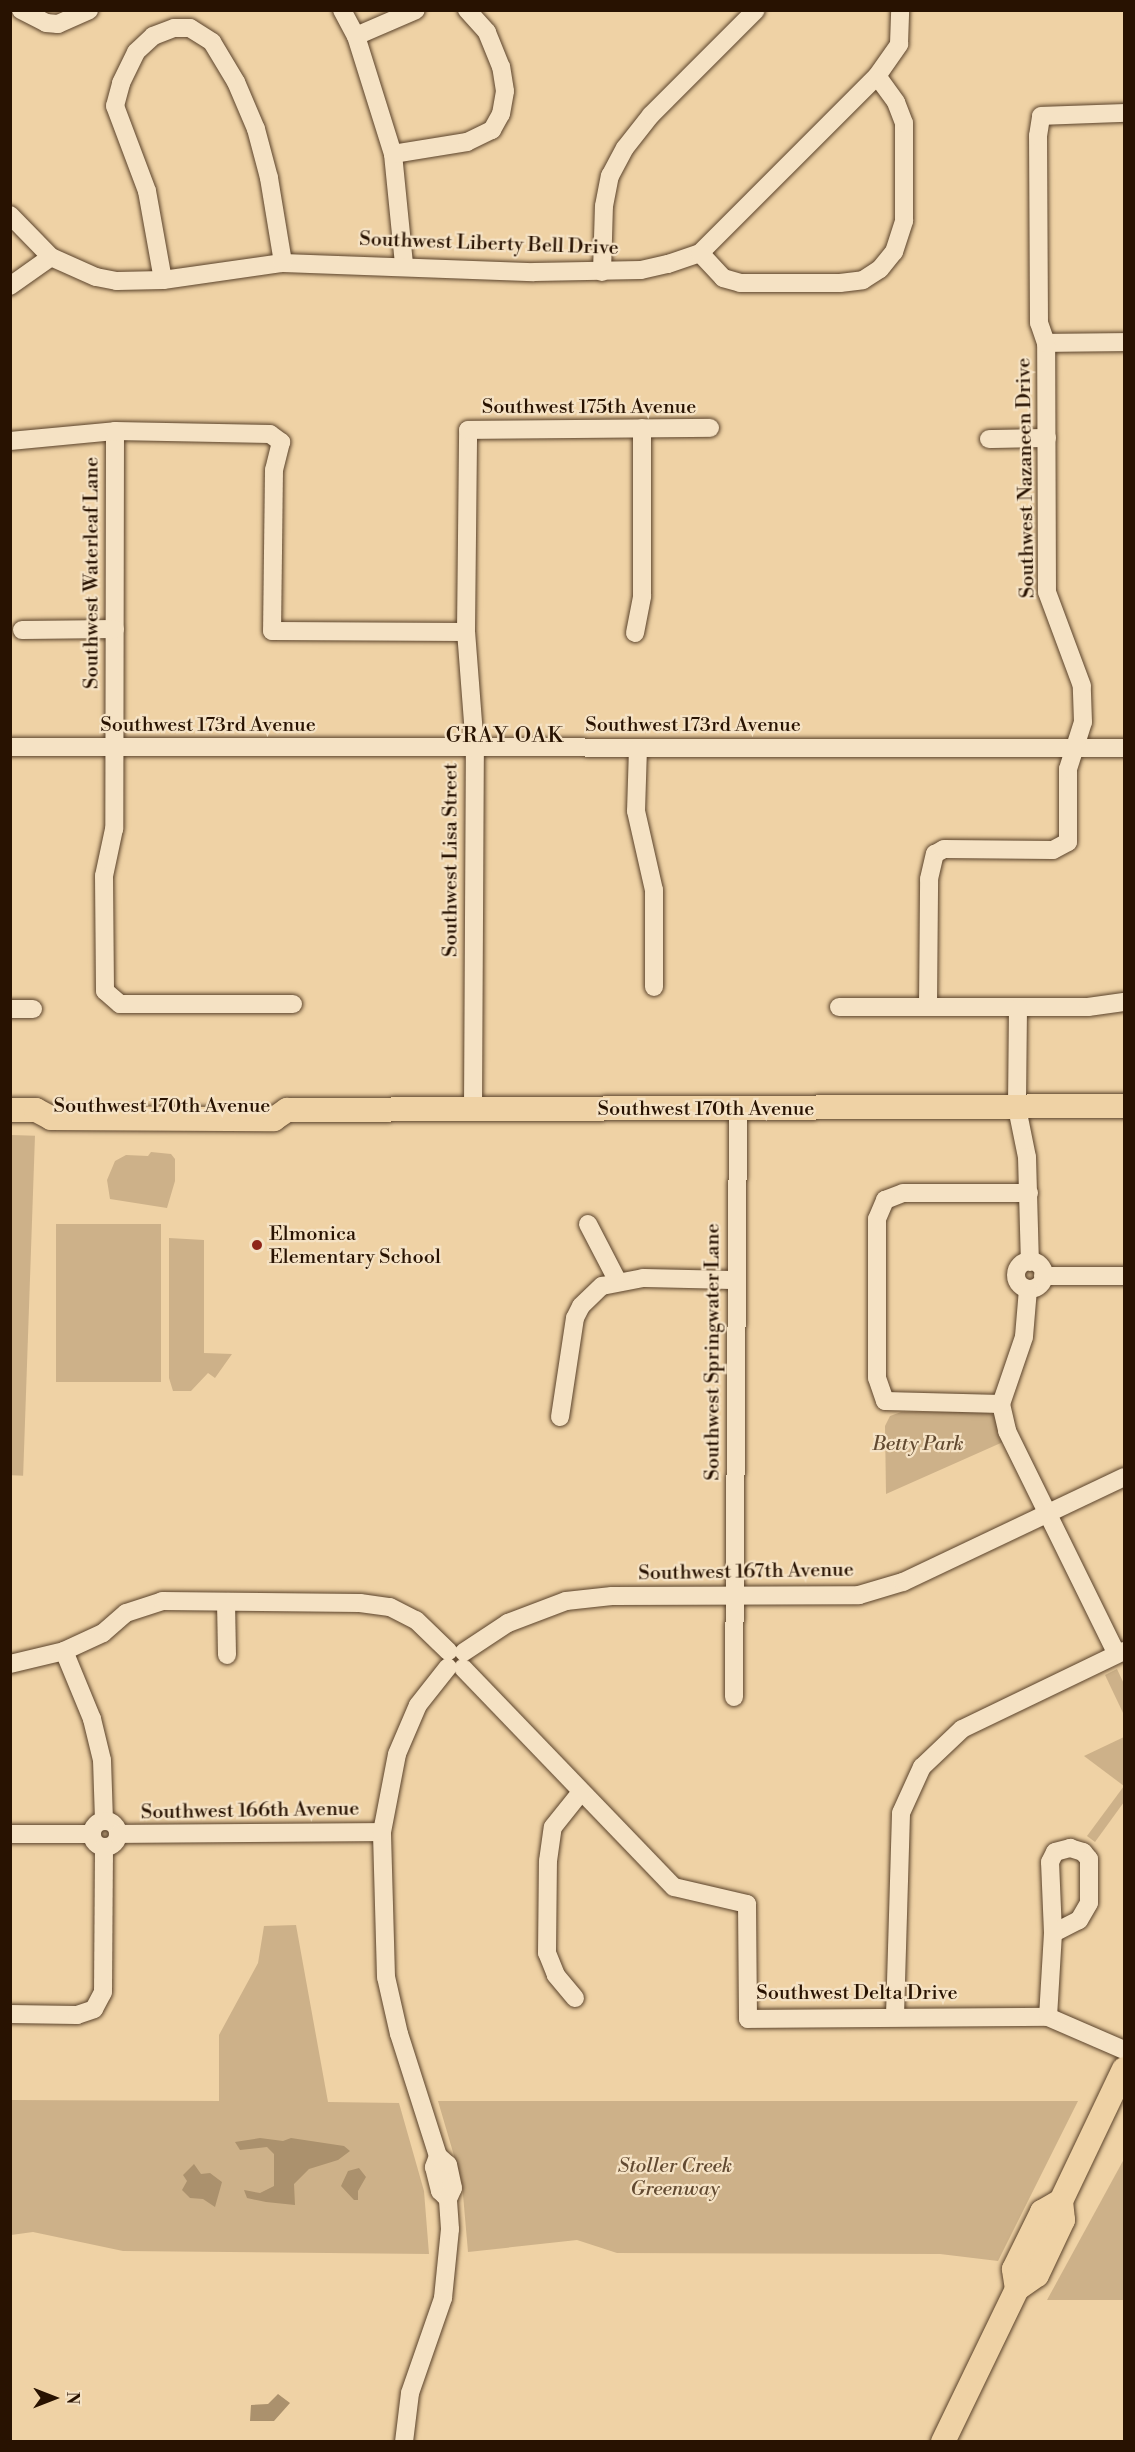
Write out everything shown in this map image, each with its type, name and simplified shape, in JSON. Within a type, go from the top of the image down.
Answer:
[{"type":"main road","name":"Southwest 170th Avenue","points":[[10,1110],[36,1110],[51,1118],[274,1119],[287,1110],[1125,1106]]},
{"type":"main road","points":[[943,2442],[1017,2289],[1037,2276],[1063,2220],[1060,2201],[1125,2069]]},
{"type":"street","points":[[21,10],[45,23],[58,24],[89,10]]},
{"type":"street","points":[[342,10],[356,36],[393,154],[404,265]]},
{"type":"street","points":[[356,36],[416,10]]},
{"type":"street","points":[[393,154],[467,142],[492,130],[501,114],[505,91],[501,67],[487,32],[467,10]]},
{"type":"street","points":[[602,272],[603,206],[610,176],[625,148],[651,115],[756,10]]},
{"type":"street","name":"Southwest Liberty Bell Drive","points":[[10,215],[51,257],[96,277],[163,280],[283,263],[602,272],[640,270],[700,253],[877,76],[899,45],[900,10]]},
{"type":"street","points":[[163,280],[147,190],[116,106],[121,83],[136,52],[153,36],[174,28],[190,28],[212,42],[236,82],[256,129],[269,178],[283,263]]},
{"type":"street","points":[[700,253],[723,278],[740,283],[840,283],[863,280],[880,269],[894,252],[904,221],[904,123],[896,102],[877,76]]},
{"type":"street","name":"Southwest Nazaneen Drive","points":[[928,1006],[928,879],[935,854],[944,849],[1053,850],[1068,842],[1068,769],[1083,722],[1082,686],[1047,592],[1046,343],[1039,323],[1041,116],[1125,113]]},
{"type":"street","points":[[10,286],[51,257]]},
{"type":"street","points":[[1046,343],[1125,342]]},
{"type":"street","points":[[634,633],[642,597],[642,428]]},
{"type":"street","name":"Southwest 175th Avenue","points":[[468,430],[711,429]]},
{"type":"street","name":"Southwest Lisa Street","points":[[468,430],[465,632],[475,748],[473,1110]]},
{"type":"street","points":[[10,441],[115,431],[253,431],[270,434],[281,442],[274,470],[272,631],[465,632]]},
{"type":"street","name":"Southwest Waterleaf Lane","points":[[115,431],[114,829],[104,876],[105,991],[111,999],[120,1004],[293,1004]]},
{"type":"street","points":[[989,439],[1047,438]]},
{"type":"street","points":[[22,630],[114,629]]},
{"type":"street","name":"Southwest 173rd Avenue","points":[[10,747],[1125,748]]},
{"type":"street","points":[[638,748],[636,811],[654,890],[654,987]]},
{"type":"street","points":[[839,1007],[1088,1007],[1125,1002]]},
{"type":"street","points":[[1018,1008],[1017,1108],[1027,1157],[1029,1262]]},
{"type":"street","points":[[10,1009],[33,1009]]},
{"type":"street","name":"Southwest Springwater Lane","points":[[734,1697],[734,1280],[738,1108]]},
{"type":"street","points":[[1001,1404],[885,1401],[877,1378],[877,1219],[885,1200],[903,1193],[1029,1193]]},
{"type":"street","points":[[588,1224],[617,1280]]},
{"type":"street","points":[[1029,1262],[1040,1266],[1043,1276],[1039,1285],[1028,1289],[1020,1285],[1016,1275],[1020,1265],[1029,1262]]},
{"type":"street","points":[[1043,1276],[1125,1276]]},
{"type":"street","points":[[560,1417],[575,1318],[589,1297],[617,1280],[734,1280]]},
{"type":"street","points":[[895,2016],[901,1813],[922,1767],[962,1729],[1120,1652],[1007,1431],[1001,1404],[1024,1337],[1028,1289]]},
{"type":"street","name":"Southwest 167th Avenue","points":[[404,2442],[410,2393],[443,2298],[448,2272],[448,2199],[440,2191],[434,2168],[438,2156],[399,2034],[386,1977],[382,1832],[396,1754],[418,1705],[456,1659],[508,1623],[566,1601],[612,1596],[859,1595],[903,1582],[1125,1477]]},
{"type":"street","points":[[10,1664],[64,1651],[104,1633],[126,1613],[162,1601],[360,1603],[390,1607],[416,1620],[456,1659]]},
{"type":"street","points":[[226,1602],[227,1655]]},
{"type":"street","points":[[10,2014],[77,2015],[94,2009],[103,1992],[100,1834],[102,1760],[92,1719],[64,1651]]},
{"type":"street","name":"Southwest Delta Drive","points":[[456,1659],[674,1887],[747,1904],[748,2019],[895,2016],[1048,2017],[1125,2050]]},
{"type":"street","points":[[575,1998],[556,1975],[547,1953],[548,1861],[553,1827],[581,1792]]},
{"type":"street","name":"Southwest 166th Avenue","points":[[100,1834],[114,1824],[118,1834],[382,1832]]},
{"type":"street","points":[[10,1834],[100,1834]]},
{"type":"street","points":[[1048,2017],[1053,1933]]},
{"type":"green space","points":[[11,1135],[35,1136],[23,1476],[10,1475]]},
{"type":"green space","points":[[151,1152],[171,1154],[175,1159],[175,1181],[167,1208],[110,1199],[107,1180],[115,1161],[126,1155],[148,1156]]},
{"type":"green space","points":[[56,1224],[161,1224],[161,1382],[56,1382]]},
{"type":"green space","points":[[169,1238],[204,1240],[204,1353],[232,1354],[215,1378],[208,1373],[191,1391],[173,1391],[169,1378]]},
{"type":"green space","name":"Betty Park","points":[[901,1412],[987,1412],[995,1416],[1003,1442],[886,1494],[885,1426],[890,1416]]},
{"type":"green space","points":[[1117,1669],[1124,1684],[1124,1715],[1105,1675]]},
{"type":"green space","points":[[1124,1737],[1124,1786],[1084,1756]]},
{"type":"green space","points":[[1124,1786],[1124,1802],[1095,1842],[1087,1836]]},
{"type":"green space","points":[[296,1925],[328,2102],[399,2103],[424,2191],[429,2254],[123,2251],[33,2232],[11,2235],[11,2100],[219,2101],[219,2035],[258,1963],[264,1926]]},
{"type":"green space","name":"Stoller Creek Greenway","points":[[438,2101],[1078,2101],[998,2261],[940,2254],[617,2253],[577,2240],[468,2252],[462,2183]]},
{"type":"green space","points":[[1124,2159],[1124,2300],[1047,2300]]},
{"type":"shaded area","points":[[260,2138],[283,2141],[291,2138],[344,2146],[350,2151],[338,2160],[309,2169],[294,2184],[295,2205],[266,2202],[247,2198],[244,2190],[260,2193],[274,2186],[274,2154],[267,2147],[240,2150],[235,2142]]},
{"type":"shaded area","points":[[194,2164],[201,2174],[210,2173],[222,2182],[215,2207],[203,2199],[190,2198],[182,2190],[187,2181],[183,2175]]},
{"type":"shaded area","points":[[359,2168],[366,2177],[358,2191],[358,2200],[354,2200],[341,2186],[348,2171]]},
{"type":"shaded area","points":[[278,2394],[290,2403],[274,2421],[250,2421],[251,2405],[268,2404]]},
{"type":"place","name":"Elmonica Elementary School","points":[[257,1245]]},
{"type":"district","name":"GRAY OAK","points":[[505,736]]}]
